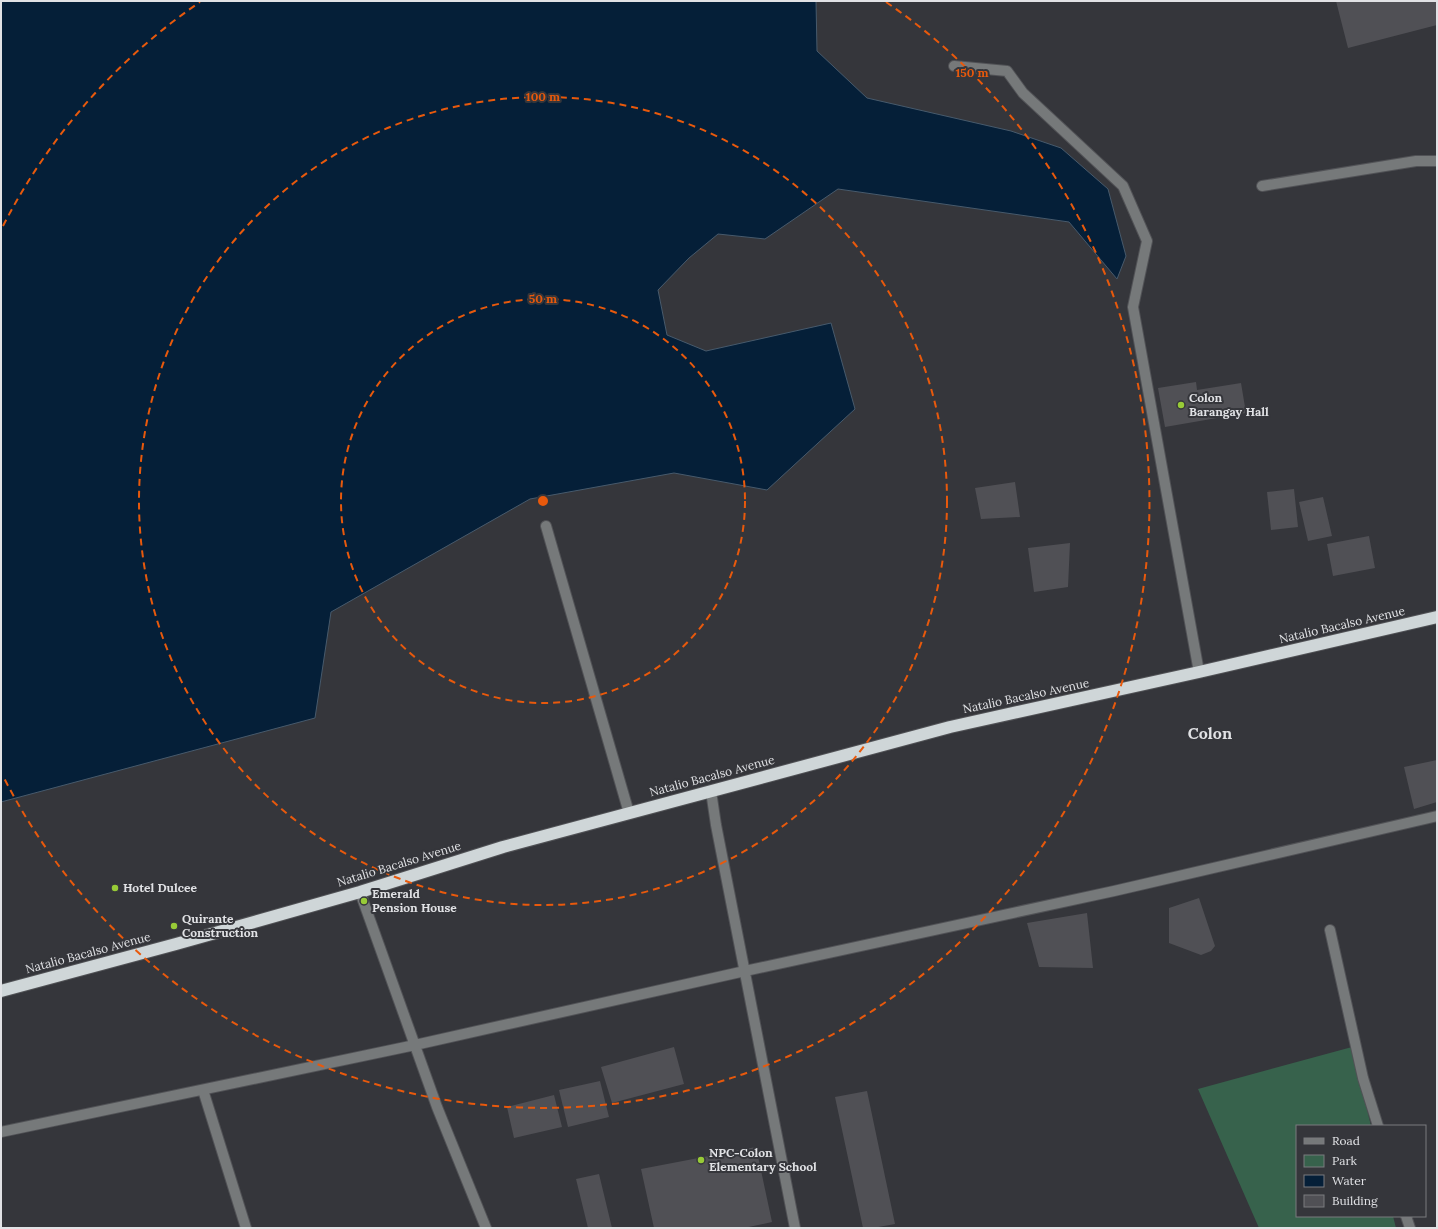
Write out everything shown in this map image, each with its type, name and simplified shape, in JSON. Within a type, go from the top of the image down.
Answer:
[{"type":"highway","name":"Natalio Bacalso Avenue","points":[[1,991],[176,944],[360,892],[503,847],[950,727],[1199,672],[1437,617]]},
{"type":"street","points":[[954,66],[1007,71],[1023,93],[1123,186],[1147,241],[1133,307],[1199,672]]},
{"type":"street","points":[[1262,186],[1416,161],[1437,161]]},
{"type":"street","points":[[546,526],[629,813]]},
{"type":"street","points":[[711,790],[716,825],[795,1228]]},
{"type":"street","points":[[1,1132],[415,1045],[745,971],[1114,891],[1437,816]]},
{"type":"street","points":[[360,892],[437,1107],[486,1228]]},
{"type":"street","points":[[1330,930],[1363,1078],[1378,1125]]},
{"type":"street","points":[[203,1090],[246,1228]]},
{"type":"street","points":[[1406,1217],[1410,1228]]},
{"type":"green space","points":[[1352,1047],[1371,1125],[1296,1125],[1296,1217],[1393,1217],[1396,1228],[1259,1228],[1198,1089]]},
{"type":"water","points":[[1,1],[816,1],[817,51],[867,98],[1011,131],[1061,148],[1108,189],[1126,256],[1117,279],[1069,222],[838,189],[765,239],[718,234],[689,258],[658,290],[667,335],[706,351],[831,323],[855,409],[767,490],[674,473],[530,499],[331,612],[315,718],[1,802]]},
{"type":"building","points":[[1336,1],[1437,1],[1437,25],[1348,48]]},
{"type":"building","points":[[1196,382],[1197,390],[1241,383],[1246,413],[1165,427],[1158,388]]},
{"type":"building","points":[[1015,482],[1020,517],[981,519],[975,488]]},
{"type":"building","points":[[1294,489],[1298,527],[1271,530],[1267,492]]},
{"type":"building","points":[[1323,497],[1332,536],[1308,541],[1299,502]]},
{"type":"building","points":[[1369,536],[1375,568],[1333,576],[1327,544]]},
{"type":"building","points":[[1070,543],[1068,587],[1034,592],[1028,548]]},
{"type":"building","points":[[1437,760],[1437,802],[1414,809],[1404,767]]},
{"type":"building","points":[[1199,898],[1215,946],[1211,951],[1201,955],[1169,943],[1169,908]]},
{"type":"building","points":[[1087,913],[1093,968],[1039,967],[1027,923]]},
{"type":"building","points":[[674,1047],[684,1084],[612,1103],[601,1067]]},
{"type":"building","points":[[600,1081],[609,1117],[568,1127],[559,1090]]},
{"type":"building","points":[[867,1091],[895,1224],[873,1228],[863,1228],[835,1097]]},
{"type":"building","points":[[554,1095],[562,1127],[514,1138],[507,1107]]},
{"type":"building","points":[[756,1147],[772,1222],[744,1228],[654,1228],[641,1169]]},
{"type":"building","points":[[599,1174],[612,1228],[588,1228],[576,1179]]},
{"type":"place","name":"Colon Barangay Hall","points":[[1181,405]]},
{"type":"place","name":"Hotel Dulcee","points":[[115,888]]},
{"type":"place","name":"Emerald Pension House","points":[[364,901]]},
{"type":"place","name":"Quirante Construction","points":[[174,926]]},
{"type":"place","name":"NPC-Colon Elementary School","points":[[701,1160]]},
{"type":"district","name":"Colon","points":[[1210,733]]}]
